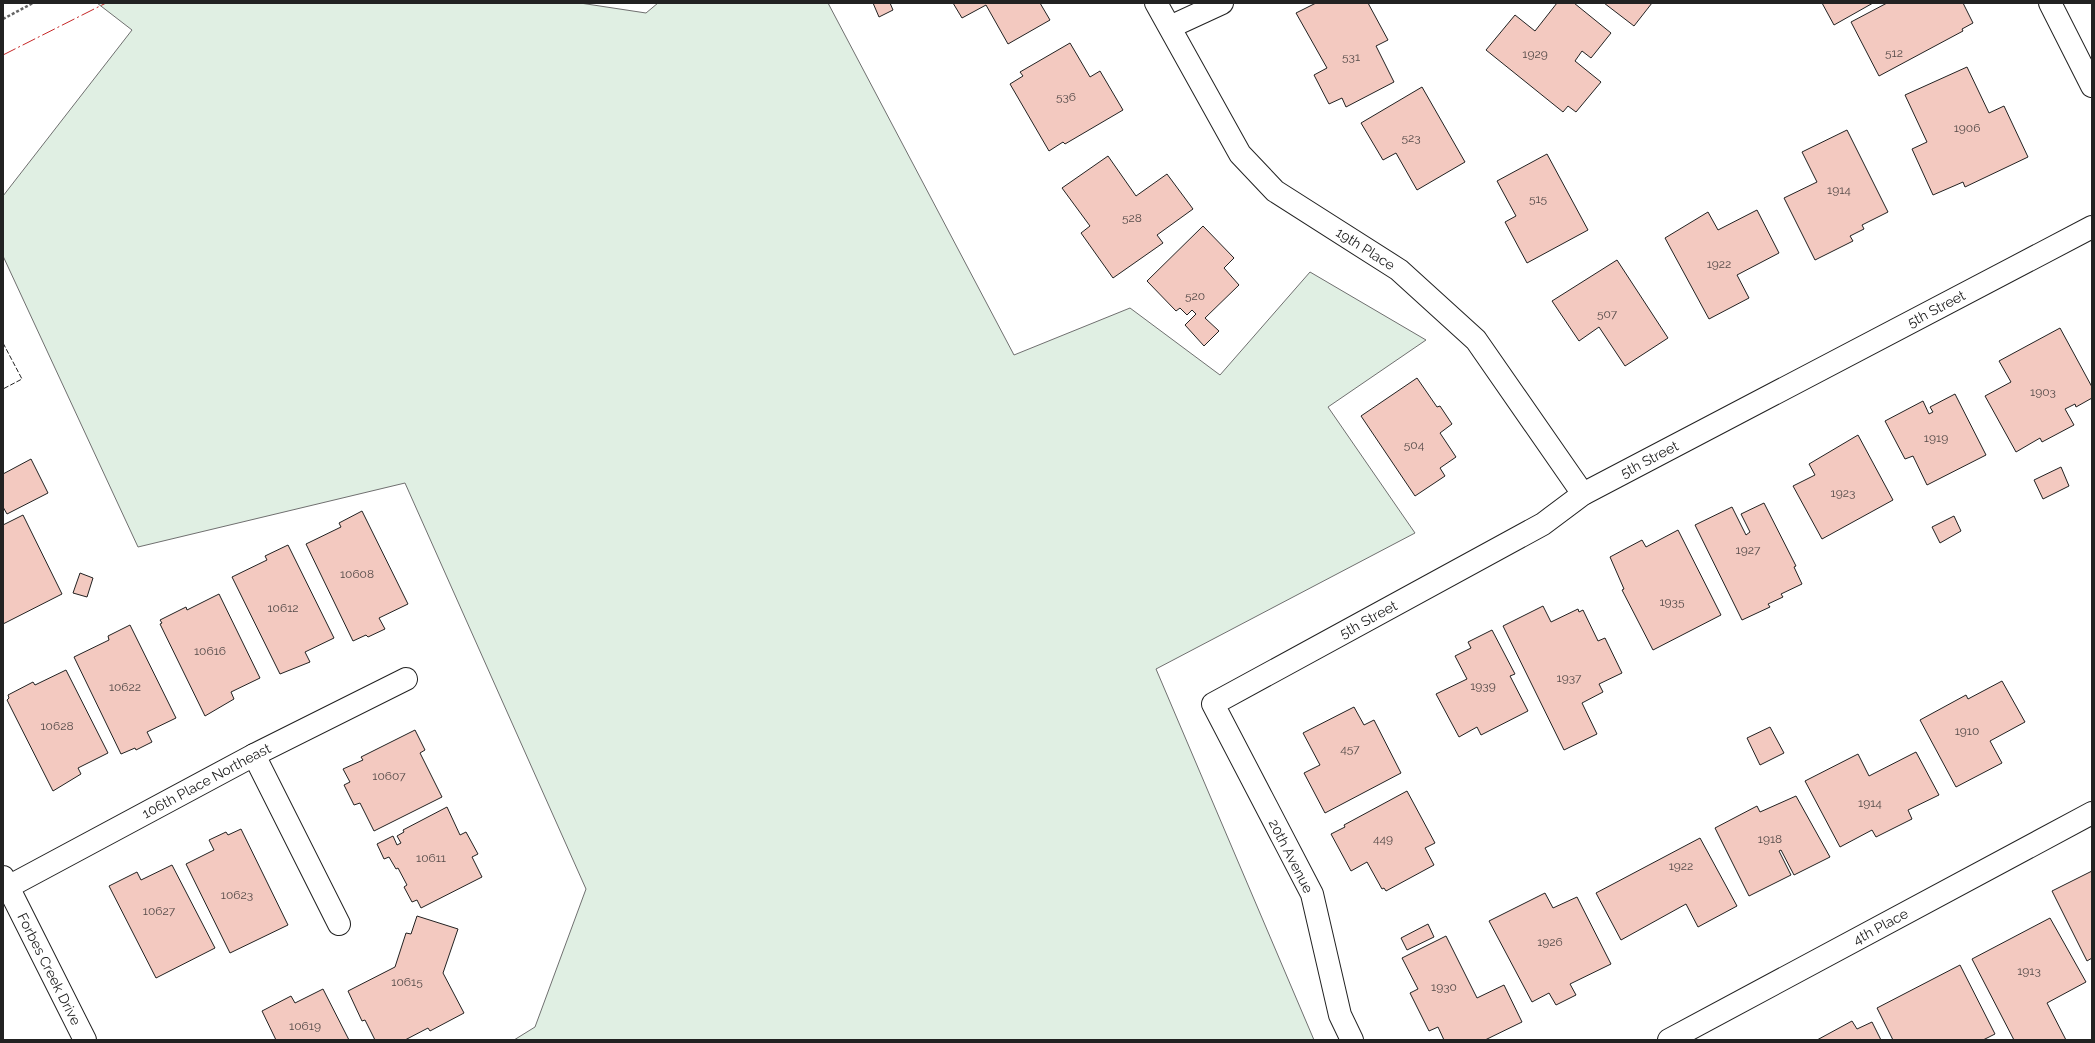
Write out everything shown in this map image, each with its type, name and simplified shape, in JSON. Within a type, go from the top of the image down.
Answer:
[{"type":"street","name":"19th Place","points":[[1156,3],[1240,154],[1275,191],[1399,270],[1476,340],[1583,494]]},
{"type":"street","points":[[1170,27],[1222,3]]},
{"type":"street","points":[[2050,3],[2092,86]]},
{"type":"street","name":"5th Street","points":[[1213,704],[1543,524],[1583,494],[2092,227]]},
{"type":"street","name":"106th Place Northeast","points":[[5,882],[406,679]]},
{"type":"street","name":"20th Avenue","points":[[1213,704],[1312,894],[1340,1015],[1352,1040]]},
{"type":"street","points":[[254,755],[339,924]]},
{"type":"street","name":"4th Place","points":[[1669,1040],[2092,813]]},
{"type":"street","name":"Forbes Creek Drive","points":[[5,882],[85,1040]]},
{"type":"path","points":[[3,20],[33,3]]},
{"type":"green space","points":[[97,3],[580,3],[646,13],[658,3],[828,3],[1014,355],[1130,308],[1220,375],[1310,272],[1426,340],[1328,407],[1415,533],[1156,669],[1314,1040],[514,1040],[535,1027],[586,889],[405,483],[138,547],[3,256],[3,196],[132,30]]},
{"type":"building","points":[[873,3],[890,3],[893,10],[879,17]]},
{"type":"building","points":[[953,3],[1040,3],[1050,20],[1008,44],[986,5],[962,18]]},
{"type":"building","points":[[1316,3],[1368,3],[1388,40],[1376,46],[1394,82],[1346,107],[1342,98],[1329,104],[1314,75],[1327,68],[1296,13]]},
{"type":"building","points":[[1557,3],[1574,3],[1611,33],[1591,58],[1582,51],[1575,61],[1601,82],[1576,112],[1568,106],[1563,112],[1486,50],[1515,15],[1535,31]]},
{"type":"building","points":[[1604,3],[1652,3],[1634,26]]},
{"type":"building","points":[[1822,3],[1873,3],[1834,25]]},
{"type":"building","points":[[1887,3],[1963,3],[1973,23],[1962,29],[1963,31],[1879,76],[1851,22]]},
{"type":"building","points":[[1070,43],[1090,77],[1100,71],[1123,110],[1065,144],[1063,142],[1049,151],[1010,84],[1023,76],[1020,72]]},
{"type":"building","points":[[1967,67],[1989,113],[2004,106],[2028,157],[1965,187],[1963,182],[1933,195],[1912,149],[1927,142],[1905,95]]},
{"type":"building","points":[[1422,87],[1465,162],[1417,190],[1396,153],[1383,160],[1361,123]]},
{"type":"building","points":[[1847,130],[1888,212],[1862,225],[1864,229],[1850,236],[1853,241],[1815,260],[1784,198],[1817,182],[1802,152]]},
{"type":"building","points":[[1547,154],[1588,230],[1527,263],[1505,222],[1516,216],[1497,181]]},
{"type":"building","points":[[1108,156],[1136,196],[1167,174],[1193,209],[1157,235],[1163,243],[1113,278],[1081,233],[1090,226],[1062,188]]},
{"type":"building","points":[[1757,210],[1779,253],[1737,275],[1749,298],[1709,319],[1665,238],[1708,212],[1718,230]]},
{"type":"building","points":[[1203,226],[1234,258],[1224,268],[1239,285],[1205,318],[1219,331],[1204,346],[1185,325],[1196,314],[1192,310],[1187,315],[1180,308],[1176,311],[1147,281]]},
{"type":"building","points":[[1617,260],[1668,338],[1625,366],[1599,327],[1579,341],[1552,301]]},
{"type":"building","points":[[2060,328],[2092,387],[2092,398],[2076,407],[2075,404],[2065,409],[2074,425],[2042,442],[2040,438],[2016,452],[1985,396],[2011,382],[1999,361]]},
{"type":"building","points":[[1417,378],[1437,407],[1440,406],[1452,424],[1440,433],[1456,457],[1440,468],[1445,476],[1415,496],[1361,416]]},
{"type":"building","points":[[1955,394],[1986,455],[1927,485],[1913,456],[1905,459],[1885,421],[1923,401],[1929,414],[1933,412],[1930,407]]},
{"type":"building","points":[[1858,435],[1893,500],[1822,539],[1793,486],[1815,475],[1809,464]]},
{"type":"building","points":[[31,459],[48,493],[7,514],[3,507],[3,474]]},
{"type":"building","points":[[2061,467],[2069,486],[2043,499],[2034,480]]},
{"type":"building","points":[[1764,503],[1796,566],[1794,567],[1802,584],[1781,594],[1783,597],[1768,604],[1770,607],[1742,620],[1695,525],[1732,507],[1746,535],[1750,532],[1741,514]]},
{"type":"building","points":[[362,511],[408,604],[379,618],[385,629],[368,637],[366,635],[353,641],[306,544],[341,527],[339,523]]},
{"type":"building","points":[[23,515],[62,594],[3,624],[3,525]]},
{"type":"building","points":[[1954,516],[1961,531],[1940,543],[1932,527]]},
{"type":"building","points":[[1678,530],[1721,615],[1653,650],[1622,590],[1624,589],[1610,557],[1642,540],[1646,547]]},
{"type":"building","points":[[288,545],[334,638],[305,652],[310,662],[280,674],[232,577],[267,560],[265,556]]},
{"type":"building","points":[[80,573],[93,578],[87,597],[73,593]]},
{"type":"building","points":[[219,594],[260,678],[231,692],[234,699],[205,716],[160,624],[162,623],[160,620],[186,607],[187,610]]},
{"type":"building","points":[[1543,606],[1551,622],[1578,609],[1579,612],[1583,610],[1598,641],[1605,638],[1622,673],[1599,684],[1603,692],[1582,703],[1597,734],[1564,750],[1503,626]]},
{"type":"building","points":[[130,625],[176,718],[147,732],[152,742],[136,750],[135,748],[121,754],[74,657],[109,640],[108,636]]},
{"type":"building","points":[[1492,630],[1515,674],[1510,676],[1528,711],[1481,735],[1477,727],[1459,737],[1436,694],[1467,679],[1455,656],[1471,648],[1468,642]]},
{"type":"building","points":[[66,670],[108,753],[78,768],[81,774],[53,791],[7,700],[9,698],[8,695],[33,682],[35,685]]},
{"type":"building","points":[[2002,681],[2025,722],[1990,741],[2002,763],[1956,787],[1920,720],[1966,695],[1968,699]]},
{"type":"building","points":[[1354,707],[1364,725],[1374,720],[1401,773],[1325,813],[1304,773],[1320,765],[1303,733]]},
{"type":"building","points":[[1770,727],[1784,753],[1760,765],[1747,738]]},
{"type":"building","points":[[415,730],[425,750],[420,753],[442,797],[374,831],[360,803],[354,805],[344,785],[350,782],[343,769],[363,760],[361,757]]},
{"type":"building","points":[[1916,752],[1939,795],[1908,810],[1912,819],[1876,837],[1872,830],[1840,847],[1805,781],[1858,754],[1869,776]]},
{"type":"building","points":[[1407,791],[1435,843],[1425,848],[1434,865],[1386,891],[1384,888],[1382,889],[1367,862],[1351,871],[1331,834],[1345,827],[1344,825]]},
{"type":"building","points":[[1796,796],[1830,857],[1794,875],[1781,850],[1779,851],[1791,875],[1749,896],[1715,828],[1757,806],[1760,812]]},
{"type":"building","points":[[447,807],[460,835],[466,832],[478,854],[472,857],[482,877],[421,908],[417,900],[412,902],[404,887],[407,885],[398,868],[396,869],[389,857],[384,859],[377,844],[393,836],[397,845],[401,843],[397,836],[404,832],[403,830]]},
{"type":"building","points":[[241,829],[288,925],[230,953],[186,864],[214,850],[209,840],[226,832],[228,835]]},
{"type":"building","points":[[1700,838],[1737,906],[1698,927],[1686,904],[1621,940],[1596,893]]},
{"type":"building","points":[[172,865],[215,948],[156,978],[109,886],[137,872],[141,880]]},
{"type":"building","points":[[2092,871],[2092,958],[2087,961],[2052,891]]},
{"type":"building","points":[[1545,893],[1553,908],[1577,897],[1611,964],[1570,984],[1576,995],[1556,1005],[1549,993],[1532,1002],[1489,921]]},
{"type":"building","points":[[417,916],[458,929],[443,973],[464,1013],[430,1031],[428,1028],[405,1040],[375,1040],[365,1020],[362,1021],[348,991],[395,967],[406,933],[411,934]]},
{"type":"building","points":[[2050,918],[2086,982],[2047,1003],[2066,1040],[2014,1040],[1972,959]]},
{"type":"building","points":[[1428,924],[1434,937],[1407,950],[1401,938]]},
{"type":"building","points":[[1446,936],[1477,998],[1504,985],[1522,1022],[1485,1040],[1444,1040],[1438,1027],[1429,1031],[1410,993],[1418,989],[1402,958]]},
{"type":"building","points":[[1960,965],[1995,1034],[1983,1040],[1893,1040],[1877,1008]]},
{"type":"building","points":[[323,989],[349,1040],[276,1040],[262,1011],[291,996],[295,1003]]},
{"type":"building","points":[[1852,1021],[1857,1029],[1872,1022],[1881,1040],[1817,1040]]},
{"type":"fence","points":[[3,343],[22,379],[3,389]]},
{"type":"power","points":[[3,55],[106,3]]}]
